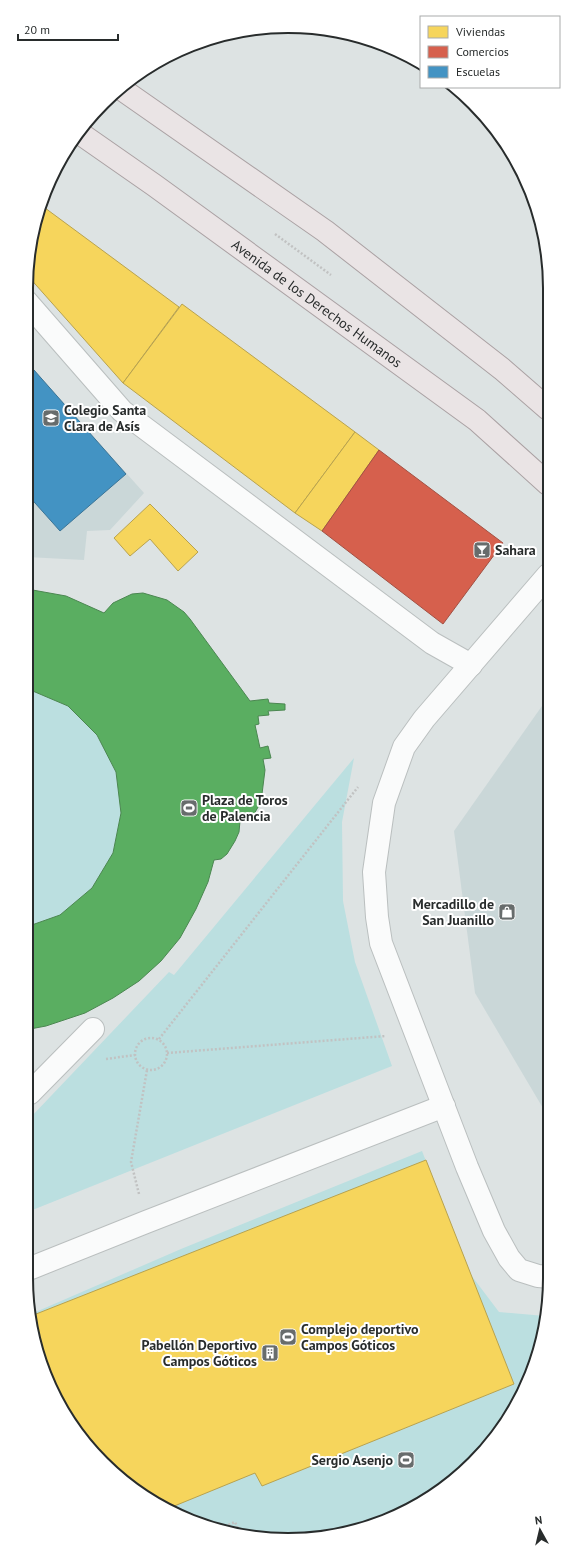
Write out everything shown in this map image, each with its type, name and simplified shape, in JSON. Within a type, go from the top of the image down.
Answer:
[{"type":"main road","points":[[125,92],[325,231],[502,369],[543,405]]},
{"type":"main road","name":"Avenida de los Derechos Humanos","points":[[84,136],[154,185],[477,420],[543,479]]},
{"type":"street","points":[[33,310],[122,411],[432,643],[471,665]]},
{"type":"street","points":[[543,580],[424,720],[404,747],[384,803],[374,872],[377,917],[381,943],[467,1167],[491,1224],[509,1258],[519,1270],[543,1276]]},
{"type":"street","points":[[33,1090],[93,1028]]},
{"type":"street","points":[[33,1267],[444,1106]]},
{"type":"path","points":[[159,1040],[361,783]]},
{"type":"path","points":[[167,1053],[417,1034]]},
{"type":"path","points":[[150,1038],[159,1040],[165,1045],[167,1053],[166,1061],[162,1066],[155,1070],[147,1070],[141,1067],[137,1062],[135,1055],[137,1047],[142,1041],[150,1038]]},
{"type":"path","points":[[146,1222],[131,1162],[147,1070]]},
{"type":"path","points":[[227,1525],[235,1522],[237,1528]]},
{"type":"shaded area","name":"Colegio Santa Clara de Asís","points":[[33,369],[144,493],[110,530],[87,531],[84,560],[33,557]]},
{"type":"shaded area","points":[[33,691],[68,706],[97,735],[116,772],[121,813],[113,853],[92,888],[60,915],[33,925]]},
{"type":"shaded area","name":"Mercadillo de San Juanillo","points":[[543,705],[543,1108],[475,993],[454,831]]},
{"type":"shaded area","points":[[354,758],[342,822],[343,901],[355,962],[392,1066],[33,1210],[33,1115],[169,972],[174,975]]},
{"type":"shaded area","name":"Complejo deportivo Campos Góticos","points":[[422,1151],[471,1275],[499,1312],[540,1316],[534,1344],[524,1376],[500,1420],[480,1446],[456,1470],[416,1499],[386,1514],[338,1528],[321,1531],[288,1533],[255,1531],[238,1528],[190,1514],[160,1499],[120,1470],[96,1446],[76,1420],[52,1376],[42,1344],[35,1312],[181,1249]]},
{"type":"building: Viviendas","points":[[46,209],[179,307],[123,383],[33,282],[35,255]]},
{"type":"building: Viviendas","points":[[182,304],[355,432],[295,513],[123,383]]},
{"type":"building: Viviendas","points":[[355,432],[379,450],[322,531],[295,513]]},
{"type":"building: Viviendas","points":[[150,504],[198,552],[178,571],[150,539],[130,556],[114,538]]},
{"type":"building: Viviendas","name":"Complejo deportivo Campos Góticos","points":[[426,1160],[514,1384],[262,1486],[255,1473],[174,1506],[146,1490],[120,1470],[96,1446],[76,1420],[52,1376],[42,1344],[36,1314]]},
{"type":"building: Comercios","points":[[379,450],[503,543],[443,624],[322,531]]},
{"type":"building: Escuelas","name":"Colegio Santa Clara de Asís","points":[[33,369],[126,474],[60,531],[33,501]]},
{"type":"building: Público","name":"Plaza de Toros de Palencia","points":[[33,590],[66,596],[104,613],[113,603],[132,594],[143,593],[167,600],[184,612],[190,619],[250,701],[268,699],[269,703],[285,704],[285,710],[268,711],[269,715],[258,716],[259,724],[255,725],[260,748],[268,746],[271,758],[263,759],[265,770],[261,802],[254,814],[240,821],[239,832],[227,854],[221,859],[214,860],[208,882],[196,909],[180,938],[161,961],[139,981],[113,998],[85,1013],[46,1026],[33,1028],[33,925],[60,915],[92,888],[113,853],[121,813],[116,772],[97,735],[68,706],[33,691]]},
{"type":"place","name":"Colegio Santa Clara de Asís","points":[[51,418]]},
{"type":"place","name":"Sahara","points":[[482,550]]},
{"type":"place","name":"Plaza de Toros de Palencia","points":[[189,808]]},
{"type":"place","name":"Mercadillo de San Juanillo","points":[[507,912]]},
{"type":"place","name":"Complejo deportivo Campos Góticos","points":[[288,1337]]},
{"type":"place","name":"Pabellón Deportivo Campos Góticos","points":[[270,1353]]},
{"type":"place","name":"Sergio Asenjo","points":[[406,1460]]}]
